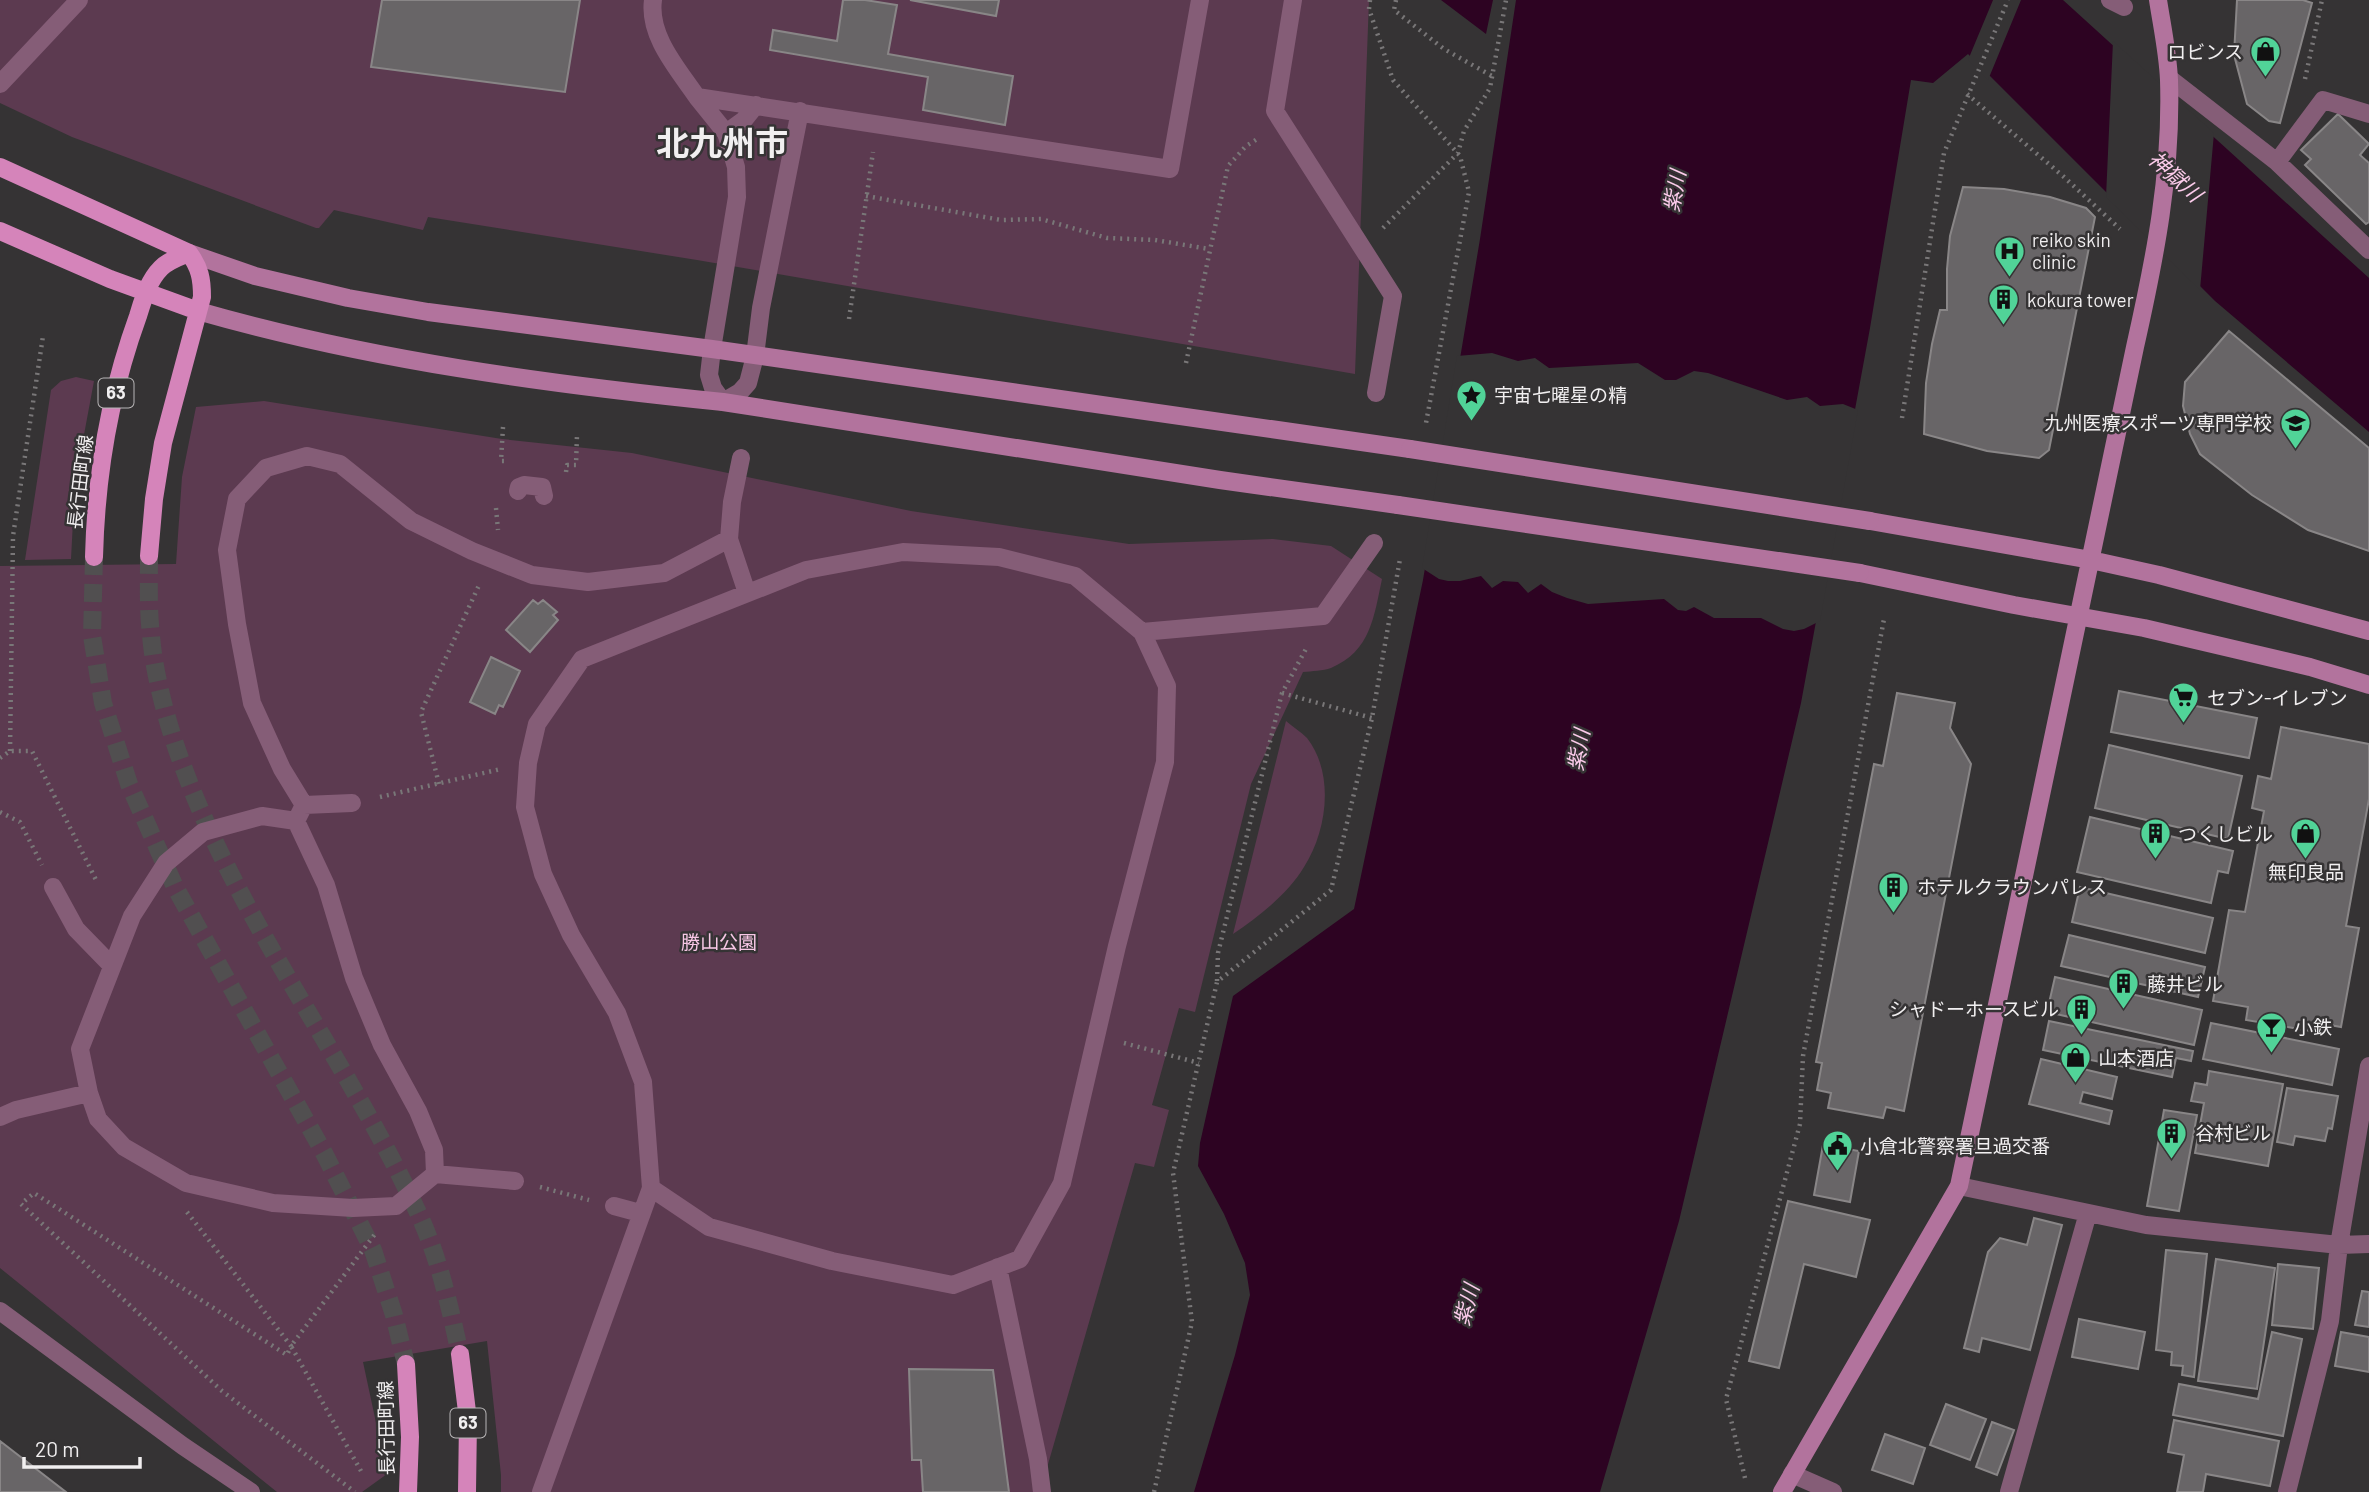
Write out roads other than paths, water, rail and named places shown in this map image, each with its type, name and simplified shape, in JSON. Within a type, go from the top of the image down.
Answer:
[{"type":"main road","points":[[0,167],[189,253],[198,265],[202,280],[202,297],[163,443],[149,556]]},
{"type":"main road","points":[[0,231],[198,311]]},
{"type":"main road","name":"長行田町線","points":[[94,557],[95,517],[110,418],[130,337],[146,292],[161,267],[189,253]]},
{"type":"main road","name":"63","points":[[460,1354],[468,1420],[467,1492]]},
{"type":"main road","name":"長行田町線","points":[[406,1364],[410,1437],[408,1492]]},
{"type":"street","points":[[0,84],[79,0]]},
{"type":"street","points":[[653,0],[652,8],[660,41],[697,97],[726,133],[736,167],[737,198],[709,375],[713,388],[723,402]]},
{"type":"street","points":[[697,97],[1170,169],[1200,0]]},
{"type":"street","points":[[1293,0],[1275,111],[1393,296],[1376,393]]},
{"type":"street","points":[[1782,1492],[1959,1186],[2156,255],[2168,156],[2169,78],[2158,0]]},
{"type":"street","points":[[2169,78],[2277,162],[2369,250]]},
{"type":"street","points":[[2277,162],[2323,100],[2369,114]]},
{"type":"street","points":[[726,133],[744,120],[756,105]]},
{"type":"street","points":[[723,402],[740,392],[748,383],[800,111]]},
{"type":"street","points":[[189,253],[255,276],[348,298],[428,312],[712,349],[1410,449],[1870,521],[2091,560],[2159,575],[2369,631]]},
{"type":"street","points":[[198,311],[362,351],[452,367],[643,394],[723,402],[1220,480],[1860,573],[2144,628],[2310,667],[2369,685]]},
{"type":"street","points":[[435,1174],[434,1150],[418,1111],[377,1034],[354,978],[326,885],[300,813],[252,703],[227,550],[237,499],[266,468],[307,456],[329,461],[340,464],[411,521],[491,559],[531,575],[588,582],[664,573],[729,539]]},
{"type":"street","points":[[741,457],[732,502],[729,539],[747,593]]},
{"type":"street","points":[[518,491],[523,485],[542,487],[544,496]]},
{"type":"street","points":[[1142,632],[1323,616],[1374,543]]},
{"type":"street","points":[[541,1492],[651,1188],[643,1082],[617,1013],[571,935],[543,874],[525,807],[528,763],[537,724],[582,659],[806,570],[903,552],[999,557],[1075,576],[1142,632],[1167,686],[1165,762],[1117,946],[1062,1183],[1020,1259],[953,1285],[832,1261],[709,1227],[651,1188]]},
{"type":"street","points":[[352,803],[300,813],[262,816],[203,832],[166,863],[132,916],[80,1049],[89,1093],[98,1119],[124,1147],[186,1183],[273,1203],[353,1208],[396,1206],[435,1174],[516,1181]]},
{"type":"street","points":[[53,887],[76,929],[111,965]]},
{"type":"street","points":[[2287,1492],[2330,1321],[2339,1245],[2369,1066]]},
{"type":"street","points":[[8,1113],[89,1093]]},
{"type":"street","points":[[1959,1186],[2157,1227],[2339,1245],[2369,1244]]},
{"type":"street","points":[[614,1206],[640,1213]]},
{"type":"street","points":[[2009,1492],[2088,1213]]},
{"type":"street","points":[[998,1267],[1038,1459],[1042,1492]]},
{"type":"street","points":[[0,1311],[183,1446],[251,1492]]},
{"type":"street","points":[[1792,1474],[1833,1492]]},
{"type":"water","points":[[1441,0],[1493,0],[1486,34]]},
{"type":"water","points":[[1516,0],[2063,0],[2369,278],[2369,432],[2215,301],[1968,54],[1933,83],[1911,80],[1870,328],[1801,703],[1679,1221],[1600,1492],[1194,1492],[1250,1295],[1245,1263],[1224,1214],[1198,1166],[1200,1143],[1233,996],[1354,909],[1423,580],[1480,239]]},
{"type":"tunnel","points":[[149,556],[149,615],[155,668],[184,769],[208,828],[236,884],[362,1104],[420,1217],[439,1268],[460,1354]]},
{"type":"tunnel","points":[[94,557],[92,636],[103,703],[129,784],[175,887],[324,1153],[373,1250],[406,1364]]},
{"type":"place","name":"ロビンス","points":[[2266,79]]},
{"type":"place","name":"reiko skin clinic","points":[[2009,278]]},
{"type":"place","name":"kokura tower","points":[[2004,327]]},
{"type":"place","name":"宇宙七曜星の精","points":[[1471,422]]},
{"type":"place","name":"九州医療スポーツ専門学校","points":[[2295,450]]},
{"type":"place","name":"セブン-イレブン","points":[[2184,725]]},
{"type":"place","name":"無印良品","points":[[2306,860]]},
{"type":"place","name":"つくしビル","points":[[2155,861]]},
{"type":"place","name":"ホテルクラウンパレス","points":[[1894,914]]},
{"type":"place","name":"藤井ビル","points":[[2124,1011]]},
{"type":"place","name":"シャドーホースビル","points":[[2082,1036]]},
{"type":"place","name":"小鉄","points":[[2271,1054]]},
{"type":"place","name":"山本酒店","points":[[2075,1085]]},
{"type":"place","name":"谷村ビル","points":[[2172,1160]]},
{"type":"place","name":"小倉北警察署旦過交番","points":[[1837,1173]]},
{"type":"district","name":"北九州市","points":[[722,143]]},
{"type":"water label","name":"神獄川","points":[[2175,177]]},
{"type":"water label","name":"紫川","points":[[1675,191]]},
{"type":"water label","name":"紫川","points":[[1579,750]]},
{"type":"water label","name":"紫川","points":[[1467,1305]]},
{"type":"park label","name":"勝山公園","points":[[719,942]]}]
